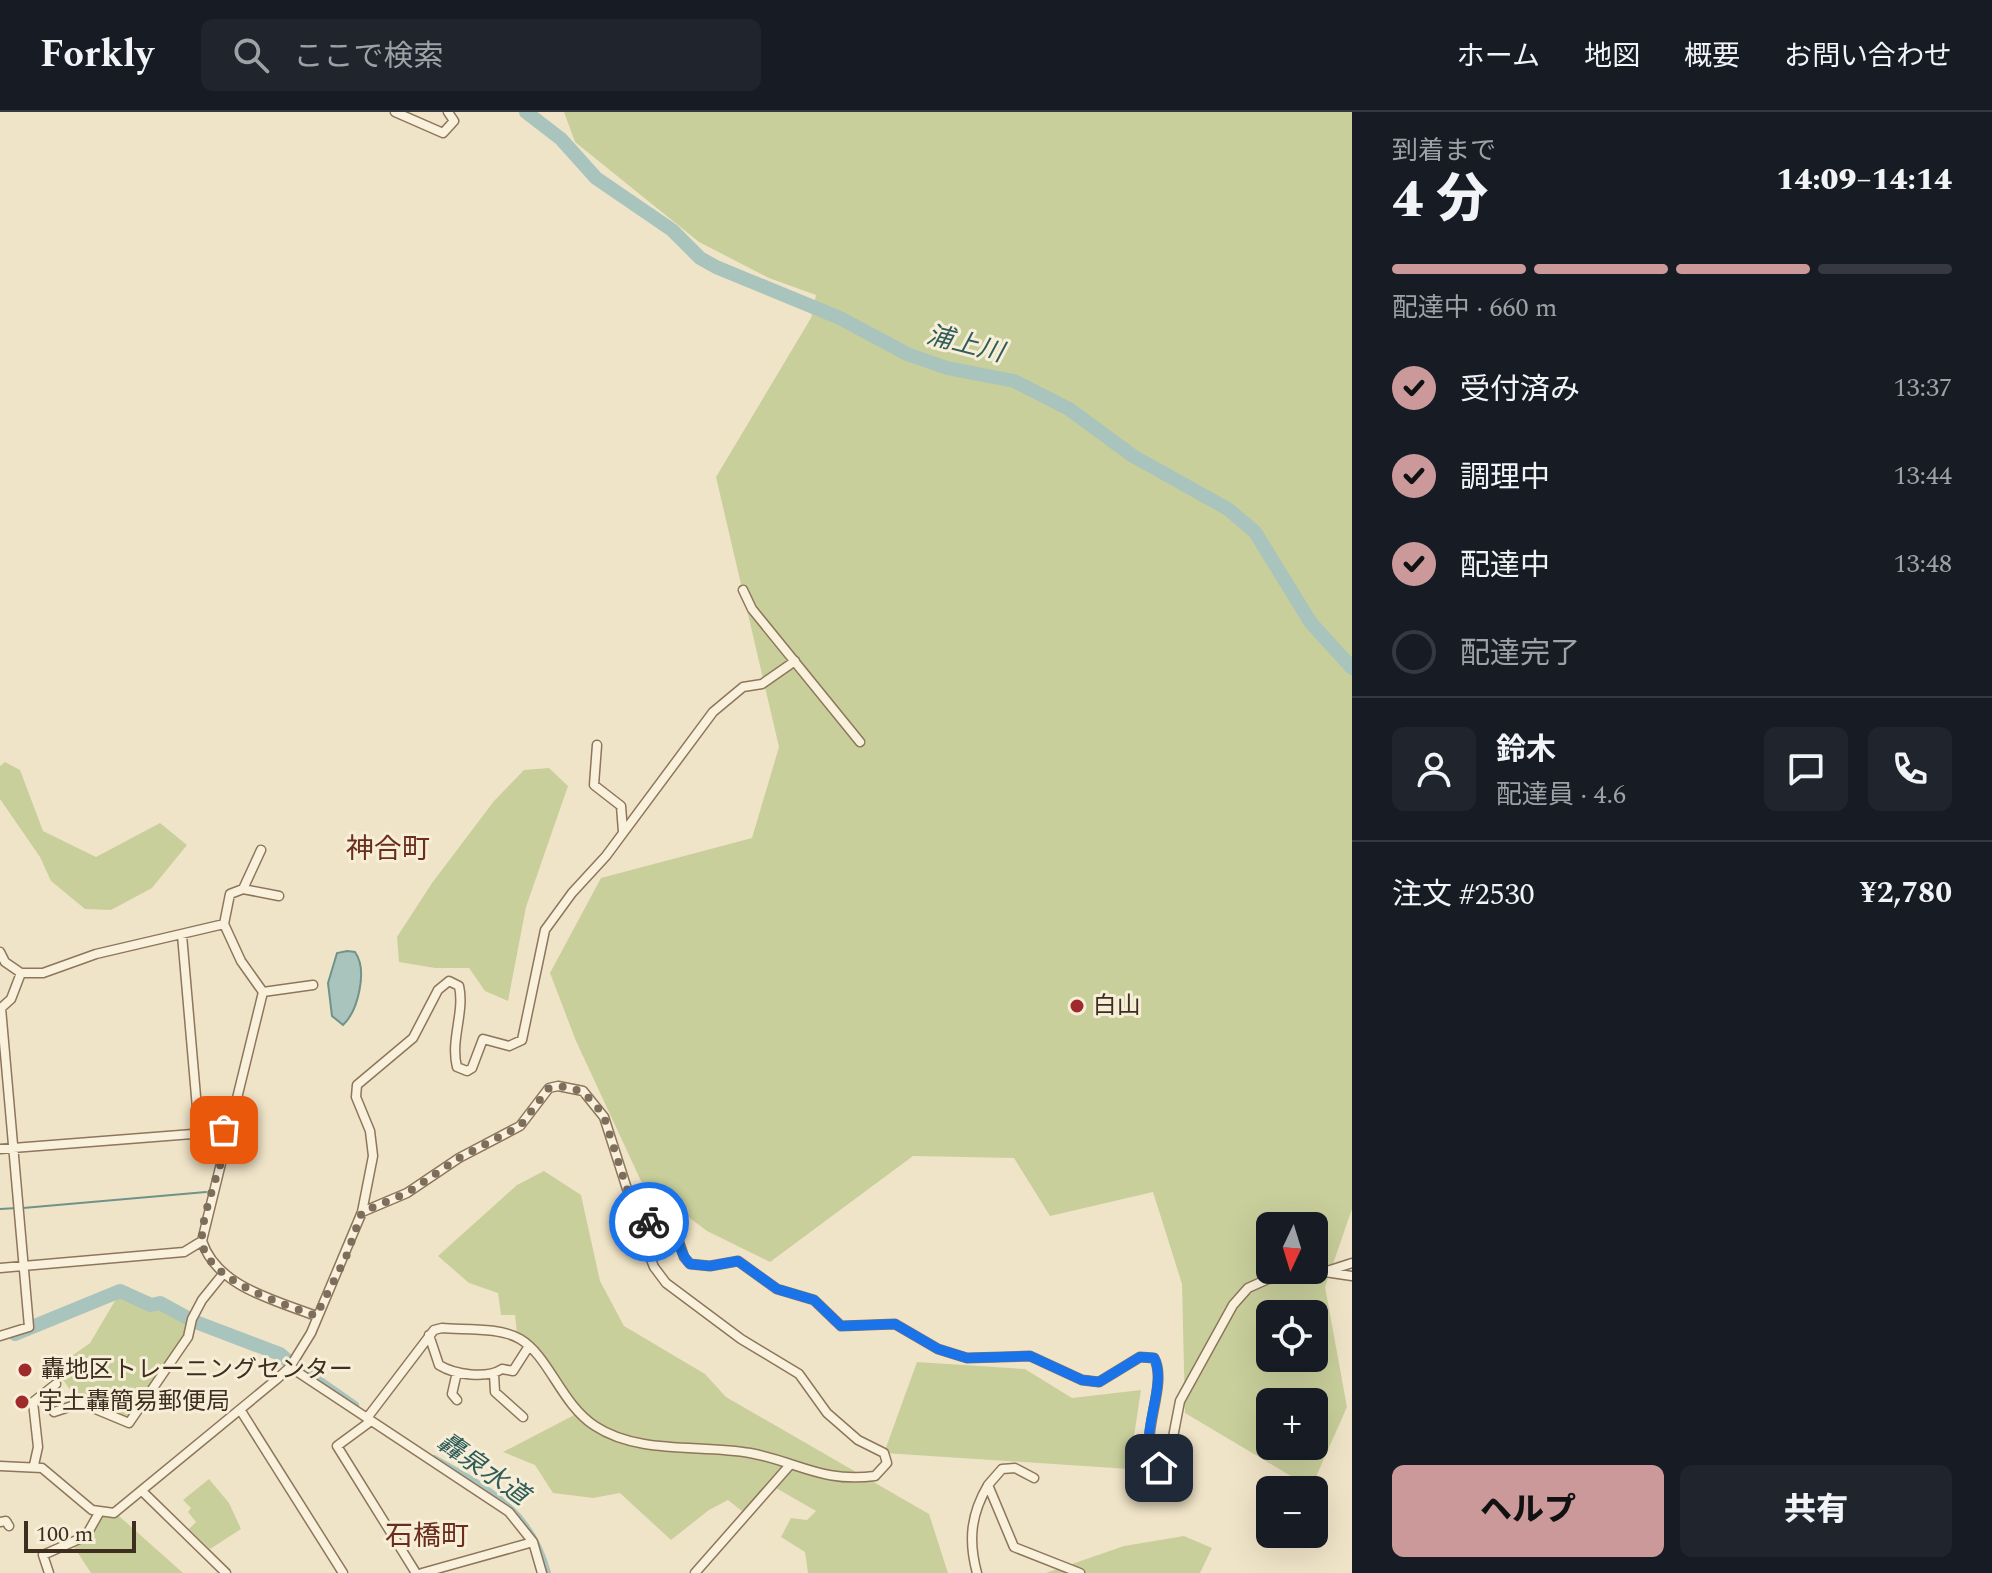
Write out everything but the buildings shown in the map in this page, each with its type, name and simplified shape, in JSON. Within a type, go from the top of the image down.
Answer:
[{"type":"street","points":[[395,112],[443,133],[454,121],[448,112]]},
{"type":"street","points":[[743,590],[752,609],[860,742]]},
{"type":"street","points":[[0,1466],[34,1465],[47,1471],[99,1513],[114,1513],[241,1411],[290,1367],[311,1333],[316,1316],[346,1257],[362,1212],[373,1156],[370,1131],[356,1097],[357,1085],[413,1038],[438,990],[449,981],[459,986],[462,996],[456,1032],[457,1067],[467,1071],[472,1068],[483,1039],[509,1046],[522,1040],[545,930],[713,712],[743,687],[762,684],[795,661]]},
{"type":"street","points":[[597,745],[594,785],[616,799],[621,806],[623,832]]},
{"type":"street","points":[[243,889],[260,859],[261,850]]},
{"type":"street","points":[[279,896],[243,889],[230,894],[224,924],[241,961],[263,992],[202,1241],[206,1253],[223,1274],[316,1316]]},
{"type":"street","points":[[0,952],[5,962],[21,973],[43,973],[96,954],[224,924]]},
{"type":"street","points":[[182,935],[199,1131]]},
{"type":"street","points":[[0,1336],[29,1327],[0,1008],[11,999],[21,973]]},
{"type":"street","points":[[263,992],[313,985]]},
{"type":"street","points":[[362,1212],[407,1193],[459,1158],[520,1126],[541,1095],[558,1086],[583,1091],[604,1117],[654,1267],[681,1297],[799,1374],[827,1413],[858,1440],[884,1453],[887,1463],[875,1476],[839,1479],[755,1454],[641,1442],[611,1435],[570,1404],[529,1346],[509,1335],[442,1328],[429,1335],[369,1420],[337,1446],[419,1573],[533,1542]]},
{"type":"street","points":[[0,1149],[199,1131],[231,1131]]},
{"type":"street","points":[[644,1242],[656,1202],[664,1197],[670,1204],[679,1246],[690,1264],[710,1266],[738,1261],[777,1289],[814,1300],[841,1326],[895,1324],[938,1349],[967,1358],[1030,1356],[1090,1381],[1110,1378],[1140,1357],[1154,1358],[1158,1384],[1150,1446],[1151,1458],[1159,1468],[1168,1463],[1180,1401],[1233,1305],[1256,1283]]},
{"type":"street","points":[[0,1268],[184,1252],[202,1241]]},
{"type":"street","points":[[1328,1271],[1352,1263]]},
{"type":"street","points":[[1328,1273],[1352,1276]]},
{"type":"street","points":[[54,1412],[81,1403],[129,1423],[188,1337],[188,1327],[202,1300],[223,1274]]},
{"type":"street","points":[[429,1335],[439,1365],[457,1372],[494,1374],[502,1369],[513,1371],[529,1346]]},
{"type":"street","points":[[290,1367],[497,1502],[520,1523],[533,1542],[542,1573]]},
{"type":"street","points":[[457,1372],[452,1394],[457,1400]]},
{"type":"street","points":[[494,1374],[495,1392],[523,1417]]},
{"type":"street","points":[[34,1465],[38,1447],[33,1402],[56,1384]]},
{"type":"street","points":[[241,1411],[343,1573]]},
{"type":"street","points":[[695,1573],[789,1466]]},
{"type":"street","points":[[977,1573],[971,1551],[972,1528],[975,1507],[988,1485],[1002,1469],[1015,1468],[1034,1478]]},
{"type":"street","points":[[988,1485],[1014,1547],[1080,1573]]},
{"type":"street","points":[[143,1492],[226,1573]]},
{"type":"street","points":[[49,1573],[43,1555],[86,1536],[99,1513]]},
{"type":"green space","points":[[564,112],[1352,112],[1352,1209],[1328,1278],[1328,1212],[1256,1212],[1256,1284],[1326,1284],[1327,1300],[1256,1300],[1256,1372],[1328,1372],[1328,1303],[1347,1407],[1328,1450],[1328,1388],[1256,1388],[1256,1455],[1185,1413],[1182,1284],[1153,1192],[1050,1216],[1014,1158],[913,1156],[770,1262],[707,1231],[641,1181],[576,1041],[550,973],[601,878],[752,838],[779,747],[716,477],[811,318],[816,295],[769,278],[699,242],[575,142]]},
{"type":"green space","points":[[5,762],[20,770],[43,831],[96,857],[160,823],[187,845],[152,888],[111,910],[85,909],[51,881],[40,857],[0,799],[0,766]]},
{"type":"green space","points":[[549,768],[568,786],[526,907],[508,1001],[485,991],[469,968],[435,968],[399,962],[397,937],[432,883],[494,801],[524,770]]},
{"type":"green space","points":[[544,1171],[581,1195],[600,1281],[624,1326],[705,1374],[726,1397],[929,1514],[948,1573],[808,1573],[805,1552],[781,1537],[791,1518],[807,1520],[816,1511],[769,1484],[743,1512],[728,1500],[709,1510],[671,1540],[620,1493],[593,1498],[553,1493],[535,1465],[503,1452],[580,1412],[545,1358],[517,1334],[515,1315],[501,1315],[498,1293],[469,1283],[438,1256],[517,1185]]},
{"type":"green space","points":[[119,1294],[155,1310],[159,1305],[189,1322],[186,1336],[129,1420],[75,1397],[55,1368],[90,1343]]},
{"type":"green space","points":[[917,1362],[1025,1369],[1072,1398],[1141,1390],[1129,1469],[884,1453]]},
{"type":"green space","points":[[1264,1460],[1323,1460],[1316,1476],[1291,1476]]},
{"type":"green space","points":[[209,1479],[229,1503],[241,1529],[210,1549],[189,1529],[196,1522],[188,1512],[191,1508],[183,1500]]},
{"type":"green space","points":[[119,1516],[183,1573],[91,1573],[74,1547],[95,1531],[101,1517]]},
{"type":"green space","points":[[1184,1536],[1212,1548],[1200,1573],[1046,1573],[1124,1546]]},
{"type":"water","points":[[355,952],[359,960],[361,979],[357,1000],[343,1025],[332,1016],[328,983],[337,953]]},
{"type":"waterway","name":"浦上川","points":[[526,112],[561,139],[596,178],[672,230],[700,258],[840,318],[907,354],[947,368],[1014,381],[1069,409],[1133,456],[1228,509],[1255,532],[1311,623],[1352,668]]},
{"type":"waterway","points":[[23,1208],[206,1192]]},
{"type":"waterway","points":[[0,1209],[17,1208]]},
{"type":"waterway","points":[[15,1334],[120,1291],[151,1305],[160,1303],[193,1321],[280,1354],[288,1361]]},
{"type":"waterway","name":"轟泉水道","points":[[295,1363],[355,1405]]},
{"type":"waterway","name":"轟泉水道","points":[[434,1459],[489,1492],[518,1517],[530,1533],[547,1573]]},
{"type":"way so far","points":[[224,1130],[231,1131],[203,1231],[206,1253],[223,1274],[237,1283],[316,1316],[346,1257],[362,1212],[407,1193],[459,1158],[520,1126],[549,1088],[573,1088],[583,1091],[593,1100],[604,1117],[627,1197],[644,1242],[649,1222]]},
{"type":"place","name":"白山","points":[[1077,1006]]},
{"type":"place","name":"轟地区トレーニングセンター","points":[[25,1370]]},
{"type":"place","name":"宇土轟簡易郵便局","points":[[22,1402]]},
{"type":"district","name":"神合町","points":[[388,849]]},
{"type":"district","name":"石橋町","points":[[427,1536]]},
{"type":"route","points":[[649,1222],[656,1202],[660,1196],[664,1197],[670,1204],[679,1246],[690,1264],[710,1266],[738,1261],[777,1289],[814,1300],[830,1319],[841,1326],[857,1328],[895,1324],[938,1349],[967,1358],[1010,1354],[1030,1356],[1082,1380],[1099,1382],[1148,1355],[1158,1365],[1150,1446],[1151,1458],[1159,1468]]}]
